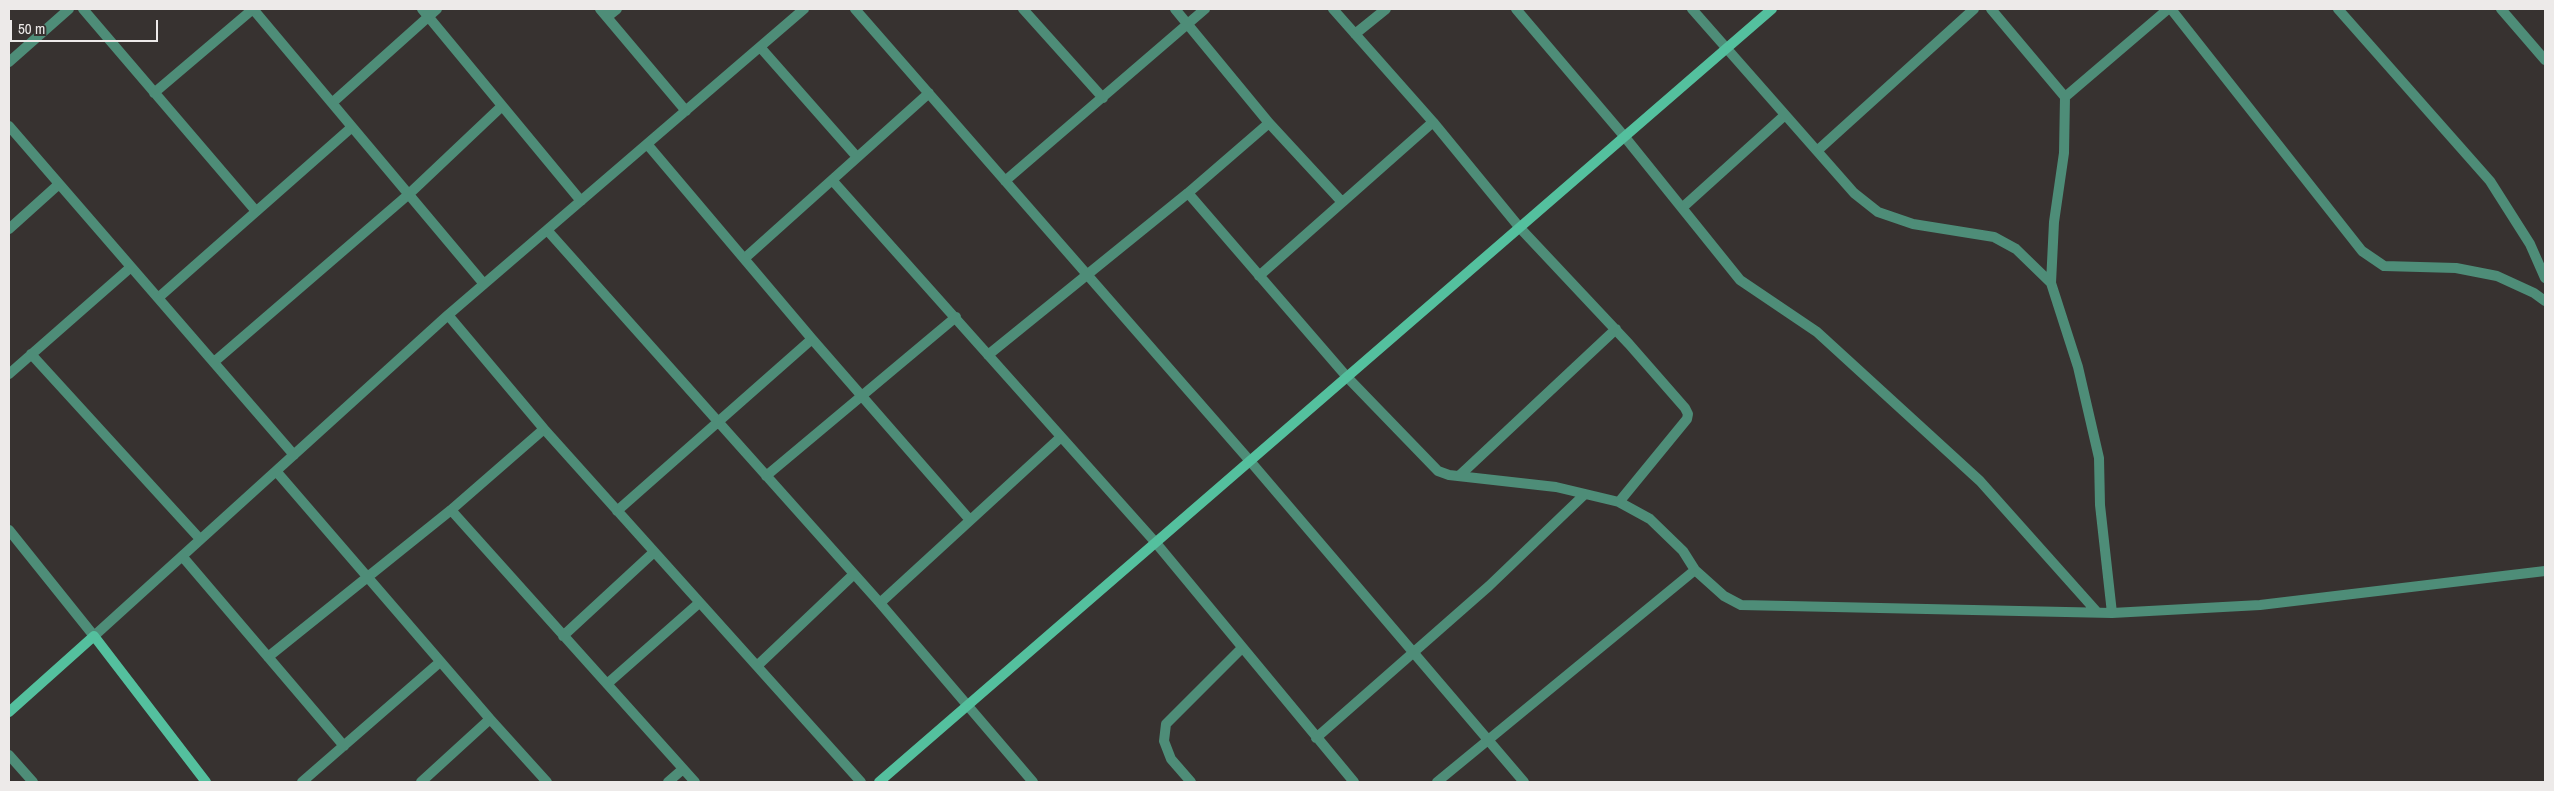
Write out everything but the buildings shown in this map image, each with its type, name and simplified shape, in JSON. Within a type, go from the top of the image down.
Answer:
[{"type":"street","points":[[9,62],[69,9]]},
{"type":"street","points":[[83,9],[255,210]]},
{"type":"street","points":[[154,93],[253,9],[484,284]]},
{"type":"street","points":[[332,103],[425,12],[437,9]]},
{"type":"street","points":[[600,9],[686,111]]},
{"type":"street","points":[[608,17],[618,9]]},
{"type":"street","points":[[9,712],[484,284],[804,9]]},
{"type":"street","points":[[855,9],[1250,461],[1524,782]]},
{"type":"street","points":[[1023,9],[1102,98]]},
{"type":"street","points":[[1175,9],[1269,123],[1342,202]]},
{"type":"street","points":[[1005,181],[1205,9]]},
{"type":"street","points":[[1333,9],[1433,122],[1520,228],[1616,329],[1688,414],[1687,419],[1619,502]]},
{"type":"street","points":[[1355,34],[1386,9]]},
{"type":"street","points":[[1516,9],[1624,136],[1740,280],[1817,332],[1980,481],[2097,612]]},
{"type":"street","points":[[1692,9],[1854,193],[1878,212],[1913,224],[1994,237],[2016,249],[2051,283]]},
{"type":"street","points":[[879,782],[1772,9]]},
{"type":"street","points":[[1817,151],[1974,9]]},
{"type":"street","points":[[1991,9],[2065,97],[2064,153],[2054,222],[2051,283],[2078,367],[2099,458],[2100,505],[2112,613]]},
{"type":"street","points":[[2065,97],[2170,9],[2362,251],[2384,266],[2456,268],[2497,276],[2534,293],[2545,301]]},
{"type":"street","points":[[2338,9],[2490,181],[2530,244],[2545,278]]},
{"type":"street","points":[[2501,9],[2545,60]]},
{"type":"street","points":[[425,12],[581,201]]},
{"type":"street","points":[[760,46],[857,157]]},
{"type":"street","points":[[745,258],[929,94]]},
{"type":"street","points":[[214,362],[409,194],[502,106]]},
{"type":"street","points":[[1682,208],[1785,115]]},
{"type":"street","points":[[1259,276],[1433,122]]},
{"type":"street","points":[[988,355],[1188,193],[1269,123]]},
{"type":"street","points":[[9,126],[294,455]]},
{"type":"street","points":[[158,298],[255,210],[352,127]]},
{"type":"street","points":[[647,144],[812,339],[970,520]]},
{"type":"street","points":[[832,180],[1156,543],[1354,782]]},
{"type":"street","points":[[9,229],[59,184]]},
{"type":"street","points":[[1188,193],[1347,377],[1438,471],[1459,476],[1556,487],[1619,502],[1650,519],[1683,550],[1695,570],[1724,596],[1741,605],[2112,613],[2260,605],[2545,570]]},
{"type":"street","points":[[547,230],[880,603],[1032,782]]},
{"type":"street","points":[[9,374],[131,267]]},
{"type":"street","points":[[448,316],[544,429],[861,782]]},
{"type":"street","points":[[766,476],[861,394],[956,317]]},
{"type":"street","points":[[1459,476],[1616,329]]},
{"type":"street","points":[[617,511],[812,339]]},
{"type":"street","points":[[31,354],[200,539]]},
{"type":"street","points":[[268,658],[451,510],[544,429]]},
{"type":"street","points":[[880,603],[1061,437]]},
{"type":"street","points":[[276,471],[369,577],[440,662],[547,782]]},
{"type":"street","points":[[1316,738],[1489,586],[1585,494]]},
{"type":"street","points":[[451,510],[695,782]]},
{"type":"street","points":[[9,531],[94,636],[206,782]]},
{"type":"street","points":[[563,636],[654,552]]},
{"type":"street","points":[[182,556],[344,746]]},
{"type":"street","points":[[1437,782],[1695,570]]},
{"type":"street","points":[[757,666],[854,574]]},
{"type":"street","points":[[607,684],[699,603]]},
{"type":"street","points":[[1191,782],[1171,759],[1164,742],[1166,724],[1242,648]]},
{"type":"street","points":[[302,782],[440,662]]},
{"type":"street","points":[[420,782],[490,719]]},
{"type":"street","points":[[9,755],[33,782]]},
{"type":"street","points":[[668,782],[683,769]]}]
